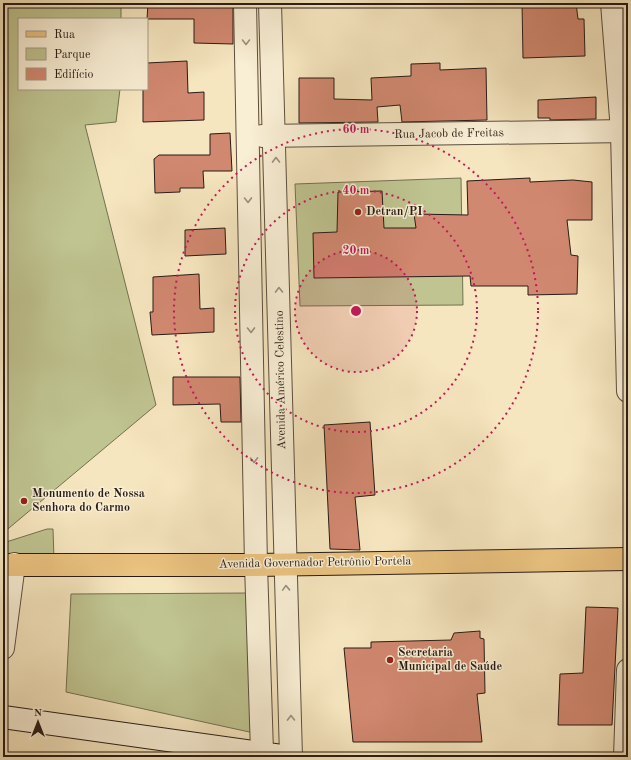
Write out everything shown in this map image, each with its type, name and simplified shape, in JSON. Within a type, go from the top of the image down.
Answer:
[{"type":"main road","name":"Avenida Governador Petrônio Portela","points":[[8,565],[256,565],[628,559]]},
{"type":"street","points":[[245,3],[246,135],[262,752]]},
{"type":"street","name":"Avenida Américo Celestino","points":[[270,3],[275,137],[285,564],[289,658],[290,757]]},
{"type":"street","points":[[612,3],[625,131],[628,391]]},
{"type":"street","name":"Rua Jacob de Freitas","points":[[246,135],[275,137],[625,131]]},
{"type":"street","points":[[3,648],[8,565]]},
{"type":"street","points":[[260,658],[289,658]]},
{"type":"street","points":[[625,757],[628,670]]},
{"type":"street","points":[[3,717],[290,757]]},
{"type":"green space","points":[[3,3],[121,3],[121,18],[18,18],[18,90],[120,90],[116,122],[85,125],[156,405],[3,533]]},
{"type":"green space","points":[[461,178],[463,305],[300,306],[295,184]]},
{"type":"green space","points":[[47,529],[53,529],[54,560],[6,562],[3,552],[3,543]]},
{"type":"green space","points":[[249,593],[254,733],[66,692],[71,594]]},
{"type":"building","points":[[148,3],[233,3],[233,44],[194,43],[194,19],[147,18]]},
{"type":"building","points":[[522,3],[576,3],[578,19],[584,19],[585,56],[523,58]]},
{"type":"building","points":[[187,61],[188,93],[204,92],[204,120],[143,122],[143,90],[148,90],[148,63]]},
{"type":"building","points":[[440,63],[440,70],[486,68],[487,120],[402,122],[400,105],[377,107],[378,122],[299,123],[299,78],[334,78],[334,99],[372,100],[371,78],[411,76],[411,64]]},
{"type":"building","points":[[596,97],[596,119],[550,120],[550,118],[538,118],[538,100]]},
{"type":"building","points":[[230,133],[232,171],[203,171],[204,188],[180,188],[180,192],[155,193],[154,159],[159,155],[210,155],[210,134]]},
{"type":"building","points":[[530,178],[530,182],[573,180],[592,182],[592,220],[567,220],[571,255],[578,256],[577,294],[528,295],[528,286],[471,286],[470,276],[314,278],[313,233],[337,232],[338,192],[382,191],[384,228],[416,228],[414,214],[468,215],[467,181]]},
{"type":"building","points":[[225,228],[226,254],[185,256],[185,230]]},
{"type":"building","points":[[199,274],[200,309],[214,308],[214,332],[152,335],[150,312],[153,312],[153,277]]},
{"type":"building","points":[[173,377],[240,377],[241,422],[221,422],[220,404],[173,405]]},
{"type":"building","points":[[370,422],[375,495],[355,497],[360,550],[330,549],[324,425]]},
{"type":"building","points":[[586,607],[618,608],[612,725],[558,725],[560,674],[583,673]]},
{"type":"building","points":[[480,631],[480,638],[484,639],[485,693],[477,694],[482,742],[353,742],[344,648],[371,648],[371,642],[451,640],[454,633]]},
{"type":"place","name":"Detran/PI","points":[[358,212]]},
{"type":"place","name":"Monumento de Nossa Senhora do Carmo","points":[[24,501]]},
{"type":"place","name":"Secretaria Municipal de Saúde","points":[[390,660]]}]
